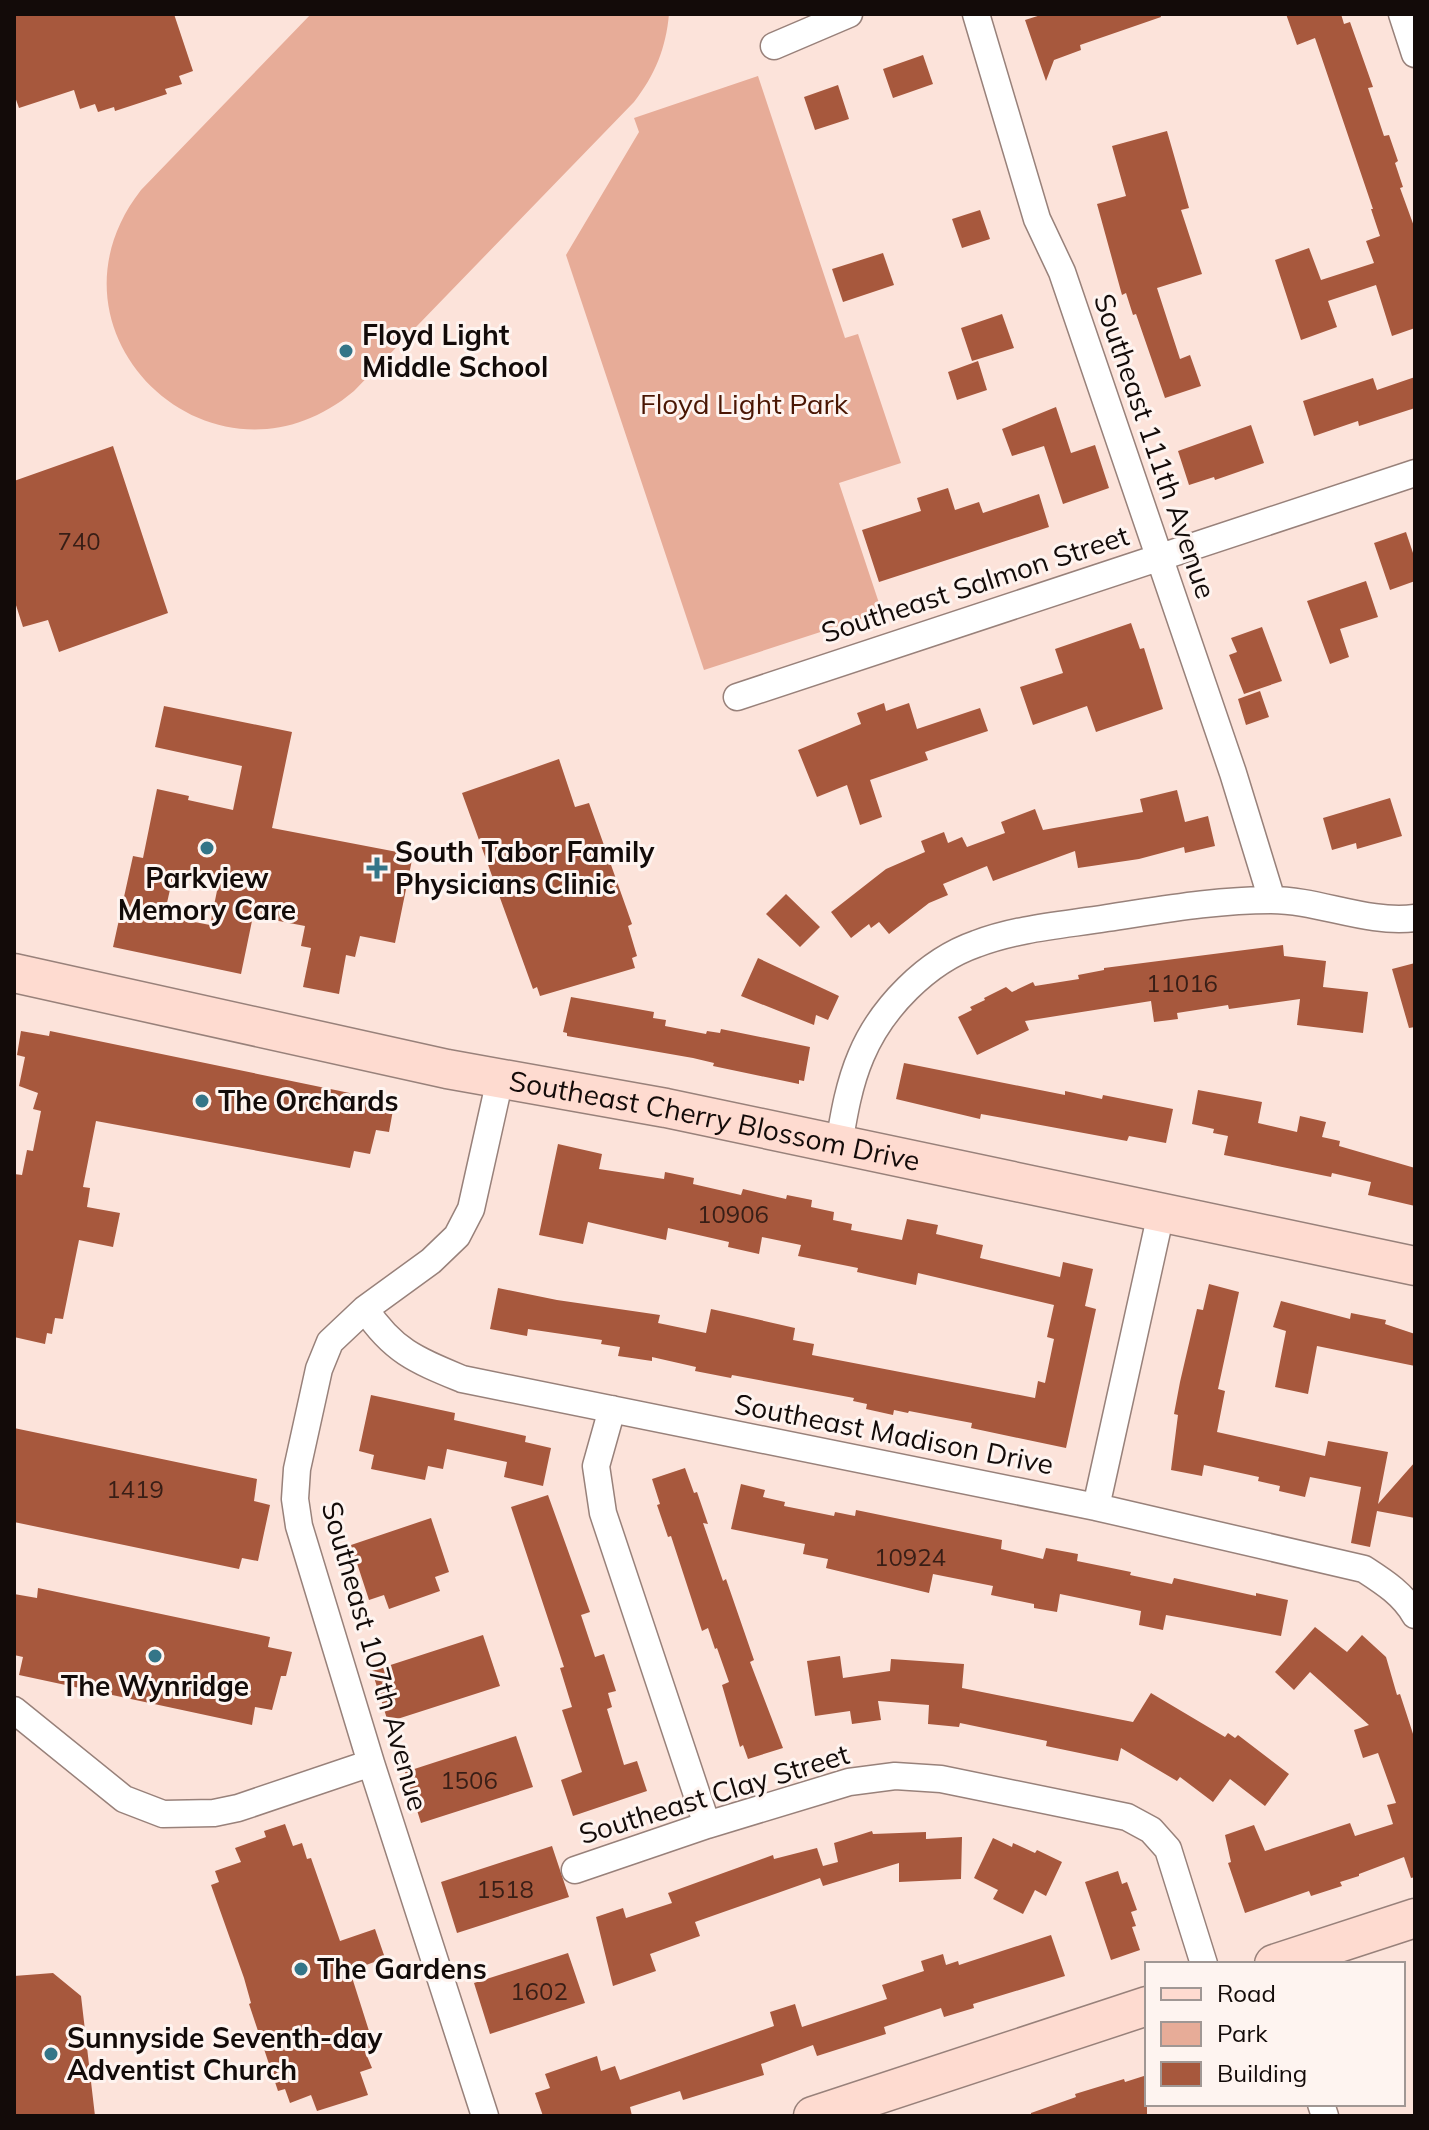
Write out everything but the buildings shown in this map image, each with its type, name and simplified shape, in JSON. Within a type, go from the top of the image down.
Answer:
[{"type":"main road","name":"Southeast Cherry Blossom Drive","points":[[14,973],[500,1079],[666,1108],[1415,1266]]},
{"type":"main road","points":[[1280,1962],[1415,1918]]},
{"type":"main road","points":[[813,2116],[1145,2007]]},
{"type":"street","points":[[774,46],[849,14]]},
{"type":"street","name":"Southeast 111th Avenue","points":[[976,14],[1037,219],[1062,272],[1233,773],[1272,900]]},
{"type":"street","points":[[1402,14],[1415,54]]},
{"type":"street","name":"Southeast Salmon Street","points":[[737,697],[1415,473]]},
{"type":"street","points":[[839,1144],[852,1081],[862,1053],[881,1020],[907,990],[944,959],[975,944],[1028,930],[1205,904],[1272,900],[1358,915],[1415,918]]},
{"type":"street","name":"Southeast 107th Avenue","points":[[485,2116],[371,1763],[299,1526],[295,1499],[297,1469],[319,1369],[330,1342],[365,1309],[431,1261],[457,1236],[471,1209],[500,1079]]},
{"type":"street","points":[[1096,1507],[1161,1213]]},
{"type":"street","name":"Southeast Madison Drive","points":[[365,1309],[394,1346],[420,1362],[462,1379],[1096,1507],[1364,1569],[1388,1584],[1409,1604],[1415,1615]]},
{"type":"street","points":[[612,1409],[596,1466],[603,1513],[707,1825]]},
{"type":"street","points":[[14,1710],[124,1799],[163,1814],[214,1813],[238,1808],[371,1763]]},
{"type":"street","name":"Southeast Clay Street","points":[[575,1870],[707,1825],[849,1782],[895,1776],[941,1779],[1127,1817],[1151,1830],[1168,1849],[1203,1962]]},
{"type":"green space","points":[[311,14],[669,14],[658,61],[634,102],[354,391],[300,422],[246,429],[196,417],[153,388],[123,348],[107,299],[112,245],[141,190]]},
{"type":"green space","name":"Floyd Light Park","points":[[758,76],[845,338],[858,334],[901,463],[839,483],[882,612],[704,670],[566,255],[639,132],[634,118]]},
{"type":"place","name":"Floyd Light Middle School","points":[[346,351]]},
{"type":"place","name":"Parkview Memory Care","points":[[207,848]]},
{"type":"place","name":"South Tabor Family Physicians Clinic","points":[[377,868]]},
{"type":"place","name":"The Orchards","points":[[202,1101]]},
{"type":"place","name":"The Wynridge","points":[[155,1656]]},
{"type":"place","name":"The Gardens","points":[[301,1969]]},
{"type":"place","name":"Sunnyside Seventh-day Adventist Church","points":[[51,2054]]}]
